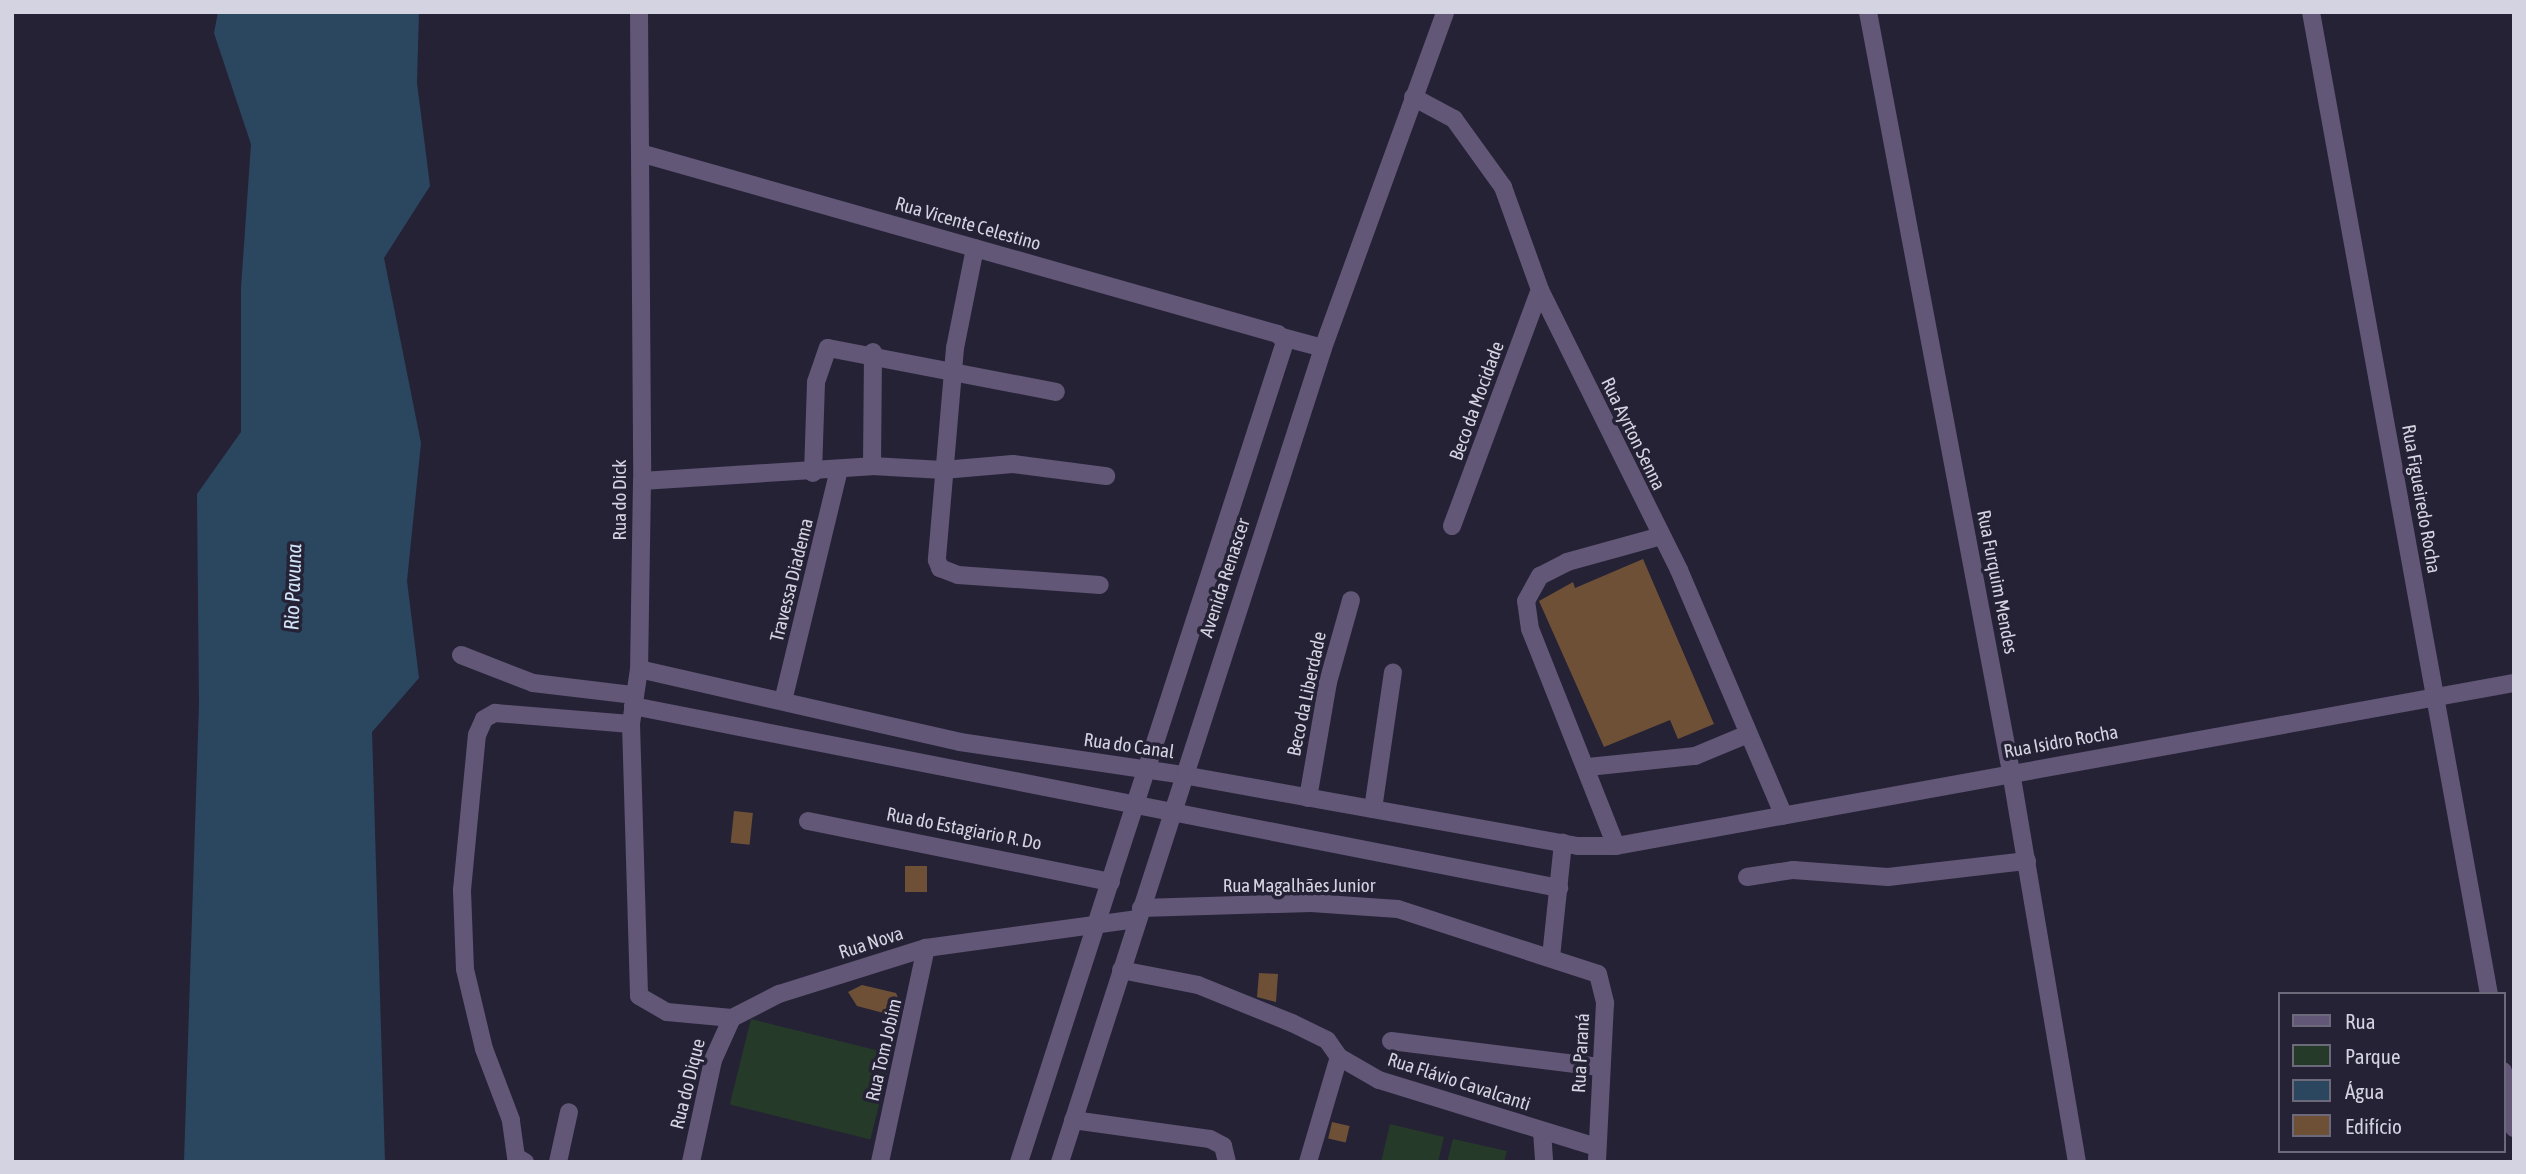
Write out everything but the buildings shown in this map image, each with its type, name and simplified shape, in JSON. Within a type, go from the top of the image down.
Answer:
[{"type":"street","name":"Rua do Dick","points":[[639,12],[642,481],[639,669],[633,708],[638,986],[639,996],[653,1008],[732,1018]]},
{"type":"street","name":"Avenida Renascer","points":[[1060,1162],[1323,348],[1445,12]]},
{"type":"street","name":"Rua Furquim Mendes","points":[[1868,12],[2011,772],[2077,1162]]},
{"type":"street","name":"Rua Figueiredo Rocha","points":[[2311,12],[2489,992]]},
{"type":"street","name":"Rua Ayrton Senna","points":[[1413,97],[1454,119],[1489,161],[1540,290],[1658,537],[1679,570],[1784,816]]},
{"type":"street","name":"Rua Vicente Celestino","points":[[640,153],[1323,348]]},
{"type":"street","points":[[975,248],[953,370],[937,545],[940,568],[958,575],[1100,585]]},
{"type":"street","name":"Beco da Mocidade","points":[[1452,526],[1540,290]]},
{"type":"street","name":"Avenida Renascer","points":[[1018,1162],[1111,882],[1283,337]]},
{"type":"street","points":[[813,472],[816,382],[824,352],[840,346],[1056,392]]},
{"type":"street","points":[[872,466],[873,352]]},
{"type":"street","points":[[642,481],[813,472],[872,466],[943,470],[1013,464],[1106,476]]},
{"type":"street","name":"Travessa Diadema","points":[[783,701],[839,469]]},
{"type":"street","points":[[1616,846],[1588,767],[1530,629],[1526,601],[1541,576],[1567,562],[1658,537]]},
{"type":"street","name":"Beco da Liberdade","points":[[1308,797],[1328,682],[1352,600]]},
{"type":"street","points":[[461,655],[533,683],[633,708],[1559,888]]},
{"type":"street","name":"Rua do Canal","points":[[639,669],[960,742],[1183,775],[1563,843],[1616,846]]},
{"type":"street","points":[[1373,809],[1394,672]]},
{"type":"street","name":"Rua Isidro Rocha","points":[[1616,846],[2011,772],[2514,684]]},
{"type":"street","points":[[519,1160],[511,1121],[484,1049],[465,969],[462,890],[477,735],[484,719],[495,713],[633,708]]},
{"type":"street","points":[[1588,767],[1695,756],[1748,734]]},
{"type":"street","name":"Rua do Estagiario R. Do","points":[[808,821],[1111,882]]},
{"type":"street","points":[[1551,957],[1563,843]]},
{"type":"street","points":[[1747,877],[1793,870],[1888,877],[2027,861]]},
{"type":"street","name":"Rua Magalhães Junior","points":[[1140,914],[1311,903],[1398,909],[1573,964]]},
{"type":"street","name":"Rua Nova","points":[[732,1018],[779,994],[926,948],[1097,924],[1140,914]]},
{"type":"street","name":"Rua Tom Jobim","points":[[880,1162],[926,948]]},
{"type":"street","name":"Rua Paraná","points":[[1573,964],[1598,974],[1603,987],[1597,1154]]},
{"type":"street","name":"Rua Flávio Cavalcanti","points":[[1121,970],[1198,985],[1327,1040],[1339,1057],[1380,1080],[1542,1130],[1597,1154]]},
{"type":"street","name":"Rua do Dique","points":[[691,1162],[713,1060],[732,1018]]},
{"type":"street","points":[[1391,1041],[1601,1067]]},
{"type":"street","points":[[1308,1162],[1339,1057]]},
{"type":"street","points":[[2505,1081],[2514,1128]]},
{"type":"street","points":[[558,1162],[569,1112]]},
{"type":"street","points":[[1073,1121],[1210,1139],[1223,1146],[1227,1162]]},
{"type":"street","points":[[1542,1130],[1544,1162]]},
{"type":"green space","points":[[751,1019],[892,1054],[870,1139],[730,1104]]},
{"type":"green space","points":[[1390,1124],[1444,1137],[1438,1162],[1381,1162]]},
{"type":"green space","points":[[1453,1139],[1507,1151],[1504,1162],[1447,1162]]},
{"type":"water","name":"Rio Pavuna","points":[[218,12],[419,12],[417,83],[430,186],[384,258],[421,443],[407,581],[419,678],[372,732],[385,1162],[184,1162],[199,704],[197,494],[241,432],[241,288],[251,144],[214,33]]}]
